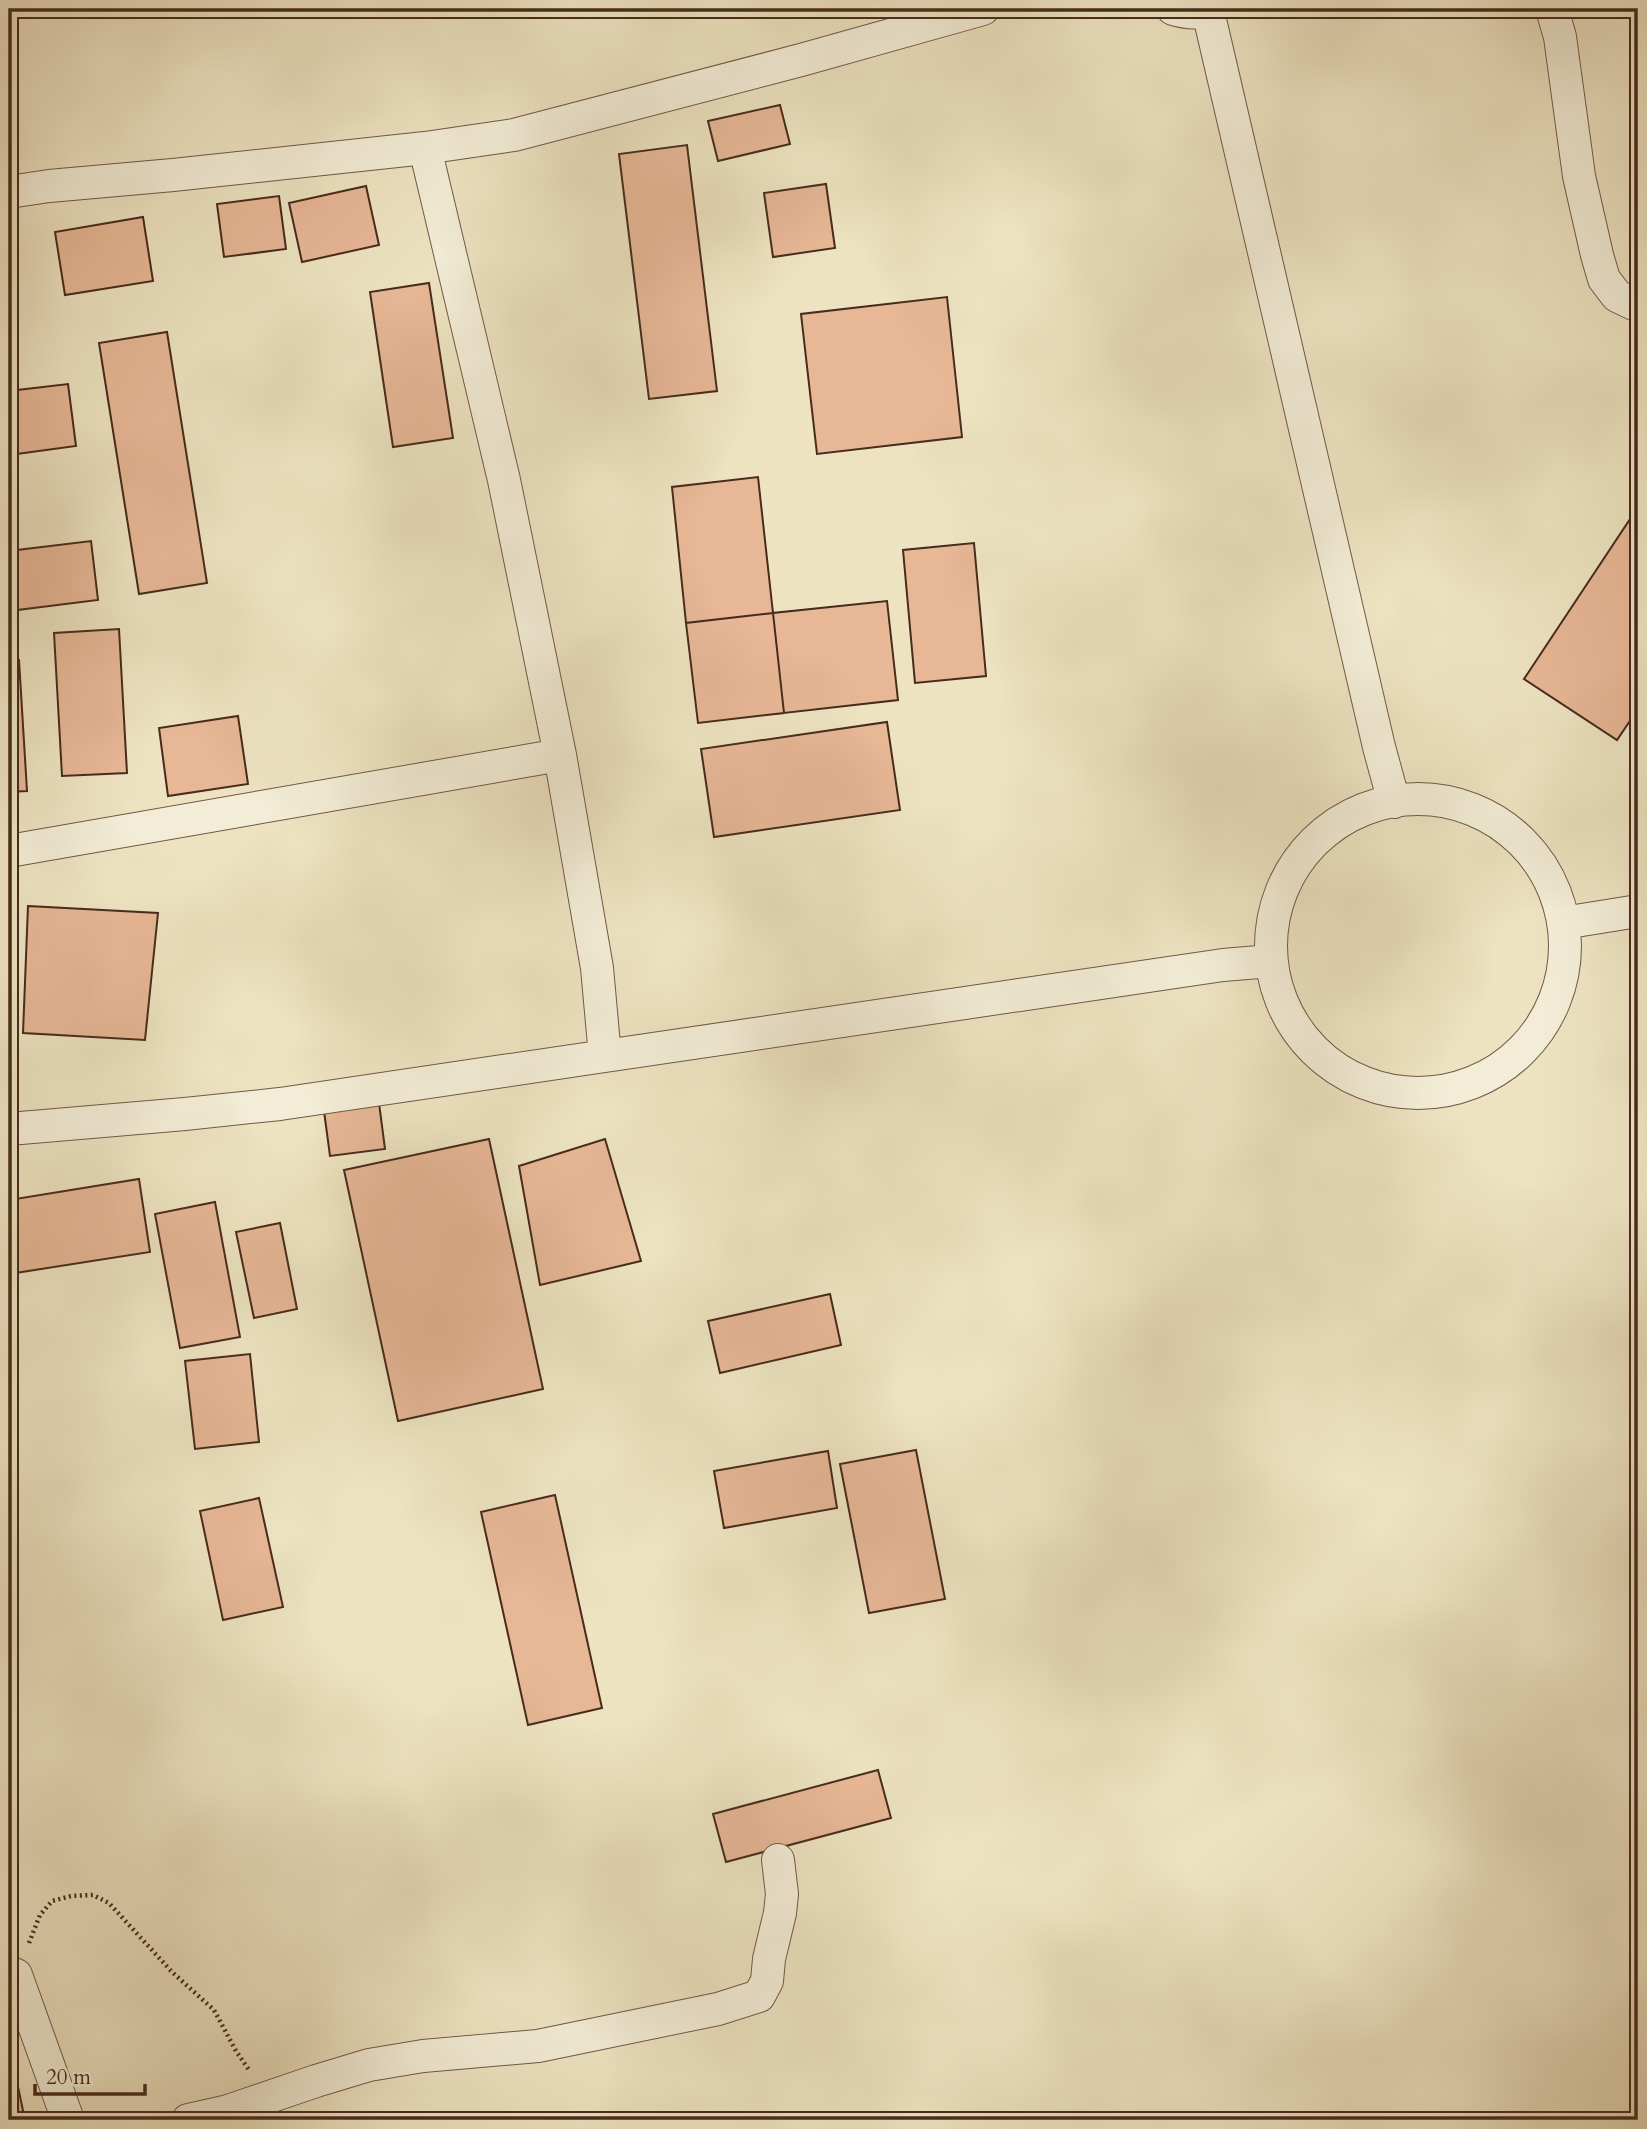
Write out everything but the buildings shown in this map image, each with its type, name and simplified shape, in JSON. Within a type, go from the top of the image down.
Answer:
[{"type":"street","points":[[9,192],[425,148],[514,135],[983,9]]},
{"type":"street","points":[[1173,9],[1184,13],[1210,10],[1379,747],[1394,802]]},
{"type":"street","points":[[1552,9],[1560,37],[1579,176],[1597,255],[1604,279],[1617,296],[1638,306]]},
{"type":"street","points":[[425,148],[504,480],[560,755],[597,968],[605,1056]]},
{"type":"street","points":[[9,851],[560,755]]},
{"type":"street","points":[[1423,799],[1452,804],[1480,813],[1505,827],[1526,846],[1544,869],[1557,895],[1563,923],[1565,951],[1562,980],[1552,1007],[1537,1032],[1518,1054],[1495,1071],[1469,1084],[1441,1092],[1412,1093],[1383,1089],[1356,1080],[1331,1066],[1309,1046],[1292,1024],[1279,998],[1271,961],[1270,941],[1274,912],[1298,860],[1318,839],[1340,822],[1367,809],[1394,802],[1423,799]]},
{"type":"street","points":[[1563,923],[1638,911]]},
{"type":"street","points":[[9,1129],[280,1104],[1223,965],[1271,961]]},
{"type":"street","points":[[188,2120],[228,2111],[369,2066],[424,2056],[538,2046],[718,2009],[759,1996],[767,1981],[781,1904],[778,1860]]},
{"type":"street","points":[[13,1973],[68,2120]]},
{"type":"path","points":[[13,1973],[40,1916],[52,1901],[71,1896],[93,1895],[109,1903],[172,1972],[214,2010],[236,2050],[269,2098]]}]
